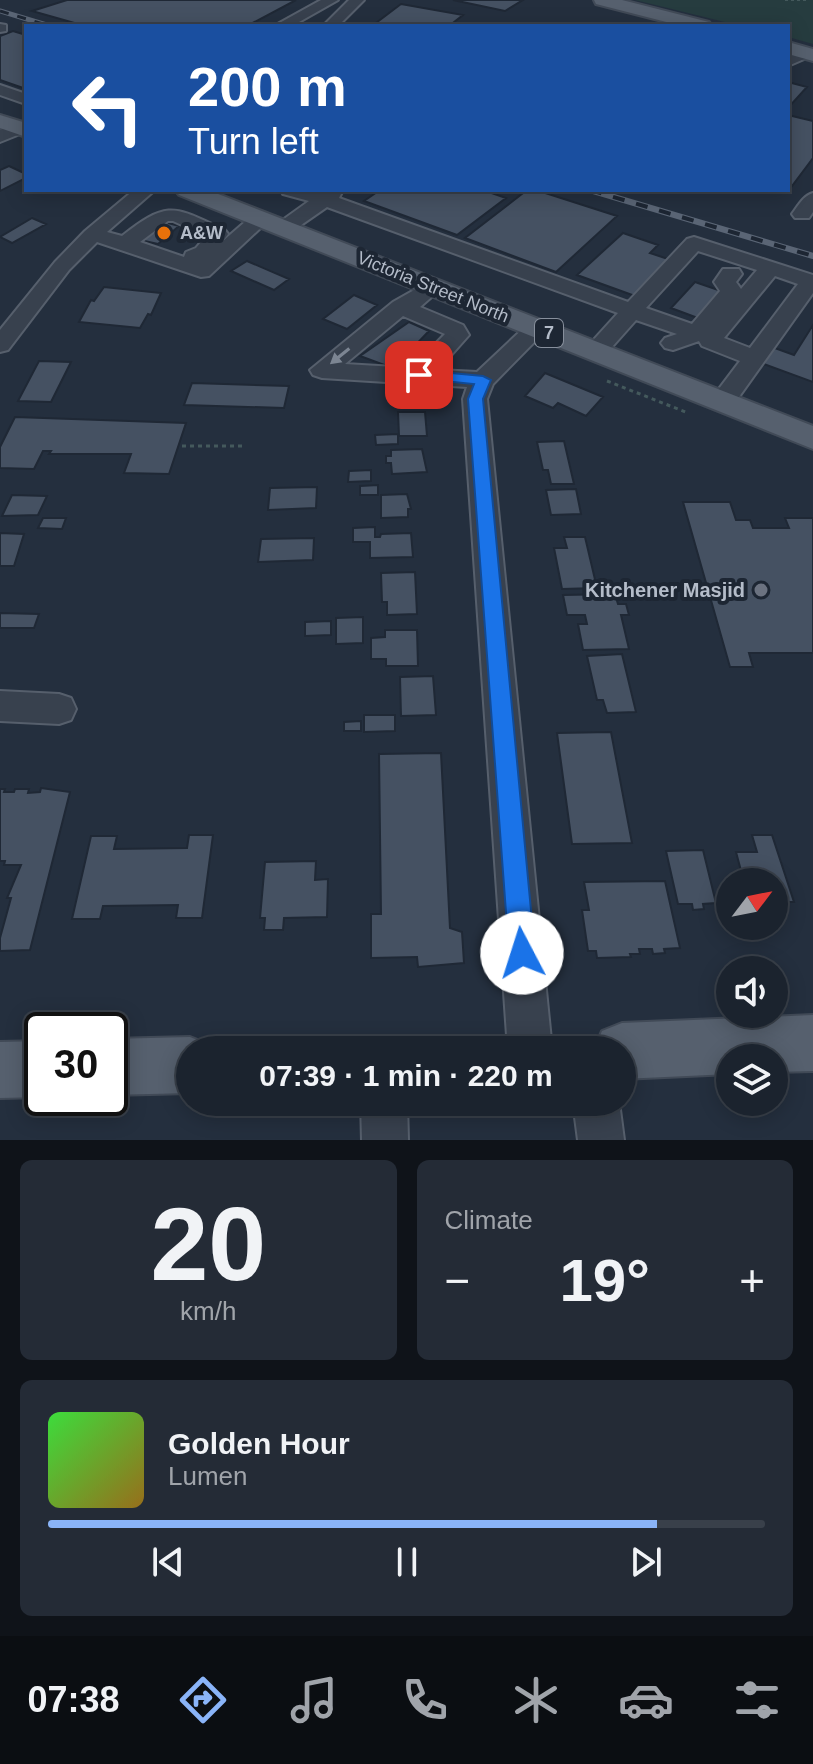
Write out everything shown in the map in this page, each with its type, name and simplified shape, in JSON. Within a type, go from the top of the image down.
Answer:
[{"type":"main road","points":[[602,0],[695,24]]},
{"type":"main road","name":"Victoria Street North","points":[[192,192],[813,438]]},
{"type":"main road","points":[[636,1050],[813,1043]]},
{"type":"main road","points":[[128,1067],[176,1065]]},
{"type":"main road","points":[[0,1070],[24,1069]]},
{"type":"street","points":[[285,24],[331,0]]},
{"type":"street","points":[[332,24],[357,0]]},
{"type":"street","points":[[0,90],[24,98]]},
{"type":"street","points":[[0,345],[62,266],[92,235],[144,192]]},
{"type":"street","points":[[311,192],[332,194],[625,318],[668,343],[686,341],[731,291],[725,282],[731,274]]},
{"type":"street","points":[[92,235],[126,243],[201,271],[272,224],[332,194]]},
{"type":"street","points":[[126,243],[157,218],[167,215],[176,215],[218,234],[203,252],[171,260]]},
{"type":"street","points":[[171,260],[197,232]]},
{"type":"street","points":[[596,351],[694,243],[763,275]]},
{"type":"street","points":[[681,257],[731,274],[811,281],[722,402]]},
{"type":"street","points":[[754,358],[710,341],[763,275]]},
{"type":"street","points":[[432,287],[416,301],[401,307],[322,370],[483,380]]},
{"type":"street","points":[[401,307],[455,330],[457,335],[419,375]]},
{"type":"street","points":[[625,318],[684,329]]},
{"type":"street","points":[[389,372],[444,326]]},
{"type":"street","points":[[529,1036],[475,399],[483,380],[537,328]]},
{"type":"street","points":[[0,706],[59,709]]},
{"type":"street","points":[[384,1116],[385,1140]]},
{"type":"street","points":[[598,1116],[601,1140]]},
{"type":"path","points":[[785,0],[807,0]]},
{"type":"path","points":[[182,446],[242,446]]},
{"type":"green space","points":[[635,0],[813,0],[813,44],[790,38],[790,24],[733,24]]},
{"type":"building","points":[[67,0],[296,0],[251,24],[78,24],[32,11]]},
{"type":"building","points":[[453,0],[523,0],[505,11]]},
{"type":"building","points":[[401,4],[463,15],[452,24],[375,24]]},
{"type":"building","points":[[13,31],[24,34],[24,88],[0,80],[0,36]]},
{"type":"building","points":[[790,83],[807,87],[790,106]]},
{"type":"building","points":[[790,115],[813,121],[813,158],[792,186]]},
{"type":"building","points":[[9,166],[24,173],[24,179],[0,191],[0,170]]},
{"type":"building","points":[[377,192],[489,192],[506,198],[457,235],[364,201]]},
{"type":"building","points":[[524,192],[542,192],[617,216],[556,272],[465,238]]},
{"type":"building","points":[[32,218],[46,224],[12,243],[0,237]]},
{"type":"building","points":[[161,221],[179,226],[158,244],[140,240]]},
{"type":"building","points":[[623,233],[658,245],[650,253],[671,260],[635,296],[577,275]]},
{"type":"building","points":[[247,261],[289,279],[274,290],[231,271]]},
{"type":"building","points":[[695,282],[727,293],[703,320],[671,308]]},
{"type":"building","points":[[104,287],[161,293],[151,315],[148,314],[140,328],[79,322],[91,300],[94,301]]},
{"type":"building","points":[[354,295],[377,305],[347,329],[323,319]]},
{"type":"building","points":[[409,322],[429,331],[408,353],[405,351],[387,366],[360,356]]},
{"type":"building","points":[[813,325],[813,382],[761,363],[772,347],[794,355]]},
{"type":"building","points":[[39,361],[71,362],[51,402],[18,401]]},
{"type":"building","points":[[545,373],[603,397],[586,416],[558,403],[553,408],[525,396]]},
{"type":"building","points":[[192,383],[289,386],[284,408],[184,405]]},
{"type":"building","points":[[424,385],[425,407],[400,408],[400,386]]},
{"type":"building","points":[[398,412],[425,412],[427,436],[399,436]]},
{"type":"building","points":[[15,417],[186,423],[169,474],[124,473],[131,454],[49,454],[51,451],[43,451],[34,469],[0,468],[0,447]]},
{"type":"building","points":[[398,434],[398,444],[376,445],[375,435]]},
{"type":"building","points":[[564,441],[574,484],[551,484],[548,470],[543,470],[537,442]]},
{"type":"building","points":[[422,449],[427,472],[392,474],[391,463],[386,463],[386,456],[391,456],[391,450]]},
{"type":"building","points":[[371,470],[371,481],[348,482],[349,471]]},
{"type":"building","points":[[378,485],[378,495],[360,495],[360,486]]},
{"type":"building","points":[[317,487],[316,508],[268,510],[270,488]]},
{"type":"building","points":[[576,489],[581,514],[551,515],[546,490]]},
{"type":"building","points":[[407,494],[411,509],[408,509],[408,517],[381,518],[381,495]]},
{"type":"building","points":[[12,495],[47,496],[38,515],[2,516]]},
{"type":"building","name":"Kitchener Masjid","points":[[683,502],[730,502],[736,520],[750,520],[753,528],[789,528],[785,518],[813,518],[813,653],[749,653],[753,667],[730,667]]},
{"type":"building","points":[[43,518],[66,518],[62,529],[38,528]]},
{"type":"building","points":[[375,527],[375,537],[411,533],[413,557],[370,558],[370,542],[353,542],[353,528]]},
{"type":"building","points":[[0,533],[24,534],[14,566],[0,566]]},
{"type":"building","points":[[564,537],[585,537],[597,588],[562,589],[554,548],[567,548]]},
{"type":"building","points":[[314,538],[313,560],[258,562],[261,539]]},
{"type":"building","points":[[415,572],[417,614],[387,615],[387,602],[382,602],[381,573]]},
{"type":"building","points":[[615,594],[618,604],[626,604],[629,615],[621,615],[629,649],[583,650],[578,624],[587,624],[585,615],[567,615],[563,595]]},
{"type":"building","points":[[0,613],[39,614],[34,628],[0,628]]},
{"type":"building","points":[[363,617],[363,643],[336,644],[336,618]]},
{"type":"building","points":[[331,621],[331,635],[305,636],[305,622]]},
{"type":"building","points":[[385,630],[417,630],[418,666],[386,666],[386,659],[371,659],[371,638],[385,637]]},
{"type":"building","points":[[622,654],[636,712],[607,713],[603,700],[597,700],[587,656]]},
{"type":"building","points":[[433,676],[436,715],[401,716],[400,677]]},
{"type":"building","points":[[364,715],[395,715],[395,731],[364,732]]},
{"type":"building","points":[[361,721],[361,731],[344,731],[344,722]]},
{"type":"building","points":[[611,732],[632,843],[572,844],[557,733]]},
{"type":"building","points":[[441,753],[450,928],[462,932],[464,963],[418,967],[417,957],[371,958],[371,914],[381,914],[379,754]]},
{"type":"building","points":[[41,788],[70,792],[30,950],[0,951],[0,938],[11,898],[7,898],[21,865],[4,865],[5,861],[0,861],[0,789],[14,792],[15,789],[29,789],[28,793],[40,792]]},
{"type":"building","points":[[189,835],[213,835],[202,918],[176,918],[178,905],[103,906],[100,919],[72,919],[91,836],[117,836],[114,849],[187,848]]},
{"type":"building","points":[[752,835],[772,835],[783,868],[740,868],[736,852],[757,852]]},
{"type":"building","points":[[703,850],[716,903],[703,904],[704,909],[693,910],[692,904],[678,904],[666,851]]},
{"type":"building","points":[[316,861],[315,880],[328,879],[327,917],[284,918],[283,930],[264,930],[265,918],[260,918],[265,862]]},
{"type":"building","points":[[665,881],[680,948],[664,949],[665,953],[653,954],[652,949],[639,949],[640,954],[630,954],[631,957],[597,958],[596,951],[588,951],[582,910],[589,910],[584,882]]},
{"type":"building","points":[[788,884],[794,902],[788,902]]},
{"type":"railway","points":[[0,11],[43,24]]},
{"type":"railway","points":[[597,192],[813,256]]},
{"type":"place","name":"A&W","points":[[164,233]]},
{"type":"place","name":"Kitchener Masjid","points":[[761,590]]},
{"type":"route","points":[[419,375],[483,380],[475,399],[522,953]]}]
